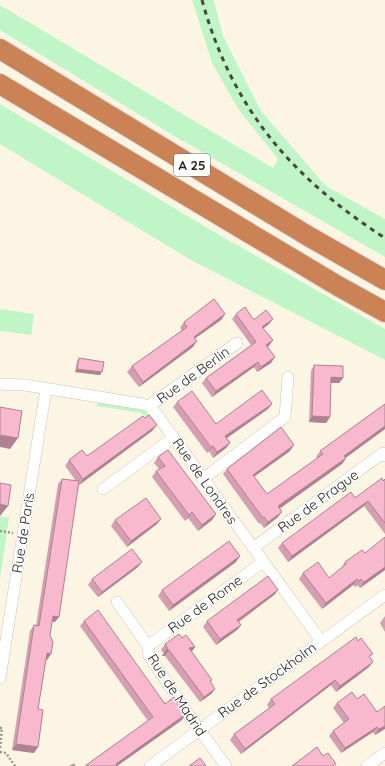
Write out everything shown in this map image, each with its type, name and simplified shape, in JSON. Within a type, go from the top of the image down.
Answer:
[{"type":"highway","name":"A 25","points":[[0,49],[308,236],[385,280]]},
{"type":"highway","name":"A 25","points":[[0,84],[304,266],[385,312]]},
{"type":"street","name":"Rue de Berlin","points":[[149,406],[237,342]]},
{"type":"street","points":[[203,479],[285,416],[288,377]]},
{"type":"street","points":[[0,384],[46,389],[149,406]]},
{"type":"street","name":"Rue de Paris","points":[[0,678],[46,389]]},
{"type":"street","name":"Rue de Londres","points":[[149,406],[174,437],[321,641]]},
{"type":"street","points":[[103,489],[174,437]]},
{"type":"street","name":"Rue de Prague","points":[[253,548],[384,454]]},
{"type":"street","name":"Rue de Rome","points":[[148,646],[263,562]]},
{"type":"street","name":"Rue de Stockholm","points":[[150,766],[385,594]]},
{"type":"street","name":"Rue de Madrid","points":[[117,602],[148,646],[149,656],[199,730],[226,766]]},
{"type":"street","points":[[367,766],[385,753]]},
{"type":"path","points":[[0,728],[2,728],[0,751],[6,753],[15,766]]},
{"type":"green space","points":[[192,0],[214,0],[223,36],[261,111],[326,186],[385,219],[385,257],[176,137],[0,30],[0,5],[273,168],[278,159],[238,109],[212,63]]},
{"type":"green space","points":[[0,104],[221,236],[385,329],[385,360],[189,259],[0,144]]},
{"type":"green space","points":[[0,309],[34,314],[31,335],[0,331]]},
{"type":"green space","points":[[98,402],[144,410],[153,418],[150,420],[141,413],[97,406]]},
{"type":"green space","points":[[0,516],[9,518],[0,579]]},
{"type":"building","points":[[214,299],[225,314],[194,337],[197,341],[143,382],[132,366],[187,327],[184,322]]},
{"type":"building","points":[[245,307],[253,319],[266,310],[273,319],[262,327],[273,340],[266,345],[275,357],[261,367],[258,362],[216,391],[206,378],[256,342],[236,314]]},
{"type":"building","points":[[79,358],[104,362],[102,372],[77,369]]},
{"type":"building","points":[[314,365],[343,366],[343,378],[331,377],[330,417],[312,416]]},
{"type":"building","points":[[262,390],[272,404],[225,436],[230,443],[217,452],[213,446],[211,447],[177,402],[192,391],[216,424]]},
{"type":"building","points":[[385,404],[385,426],[344,456],[346,458],[278,506],[282,512],[268,522],[264,517],[263,518],[227,469],[281,427],[294,445],[253,475],[267,494],[323,454],[320,451]]},
{"type":"building","points":[[0,407],[22,411],[18,438],[0,435]]},
{"type":"building","points":[[149,415],[157,425],[83,479],[69,460],[82,450],[87,456],[143,416],[145,418]]},
{"type":"building","points":[[168,450],[216,514],[202,525],[192,512],[189,515],[156,471],[165,466],[158,457]]},
{"type":"building","points":[[382,478],[383,481],[385,479],[385,523],[368,501],[292,556],[282,543],[351,492],[355,498]]},
{"type":"building","points":[[62,479],[79,481],[59,617],[53,616],[50,635],[53,642],[51,654],[47,653],[38,709],[43,710],[38,747],[16,744],[34,625],[39,626]]},
{"type":"building","points":[[0,483],[11,485],[8,506],[0,504]]},
{"type":"building","points":[[146,498],[161,519],[131,541],[115,520]]},
{"type":"building","points":[[385,537],[385,567],[364,582],[361,579],[359,581],[357,579],[326,603],[303,573],[318,562],[329,578],[346,564],[345,562],[362,550],[365,553]]},
{"type":"building","points":[[229,541],[240,556],[173,605],[162,590]]},
{"type":"building","points":[[132,549],[142,562],[102,592],[92,579]]},
{"type":"building","points":[[268,576],[278,590],[237,620],[241,625],[220,639],[207,621]]},
{"type":"building","points":[[98,610],[165,704],[174,697],[186,714],[116,764],[116,766],[85,766],[153,717],[84,621]]},
{"type":"building","points":[[179,634],[182,638],[186,635],[195,647],[189,648],[212,680],[210,681],[215,689],[204,697],[169,650],[166,650],[168,649],[165,644]]},
{"type":"building","points":[[356,637],[358,641],[361,638],[373,654],[369,656],[373,662],[340,686],[335,680],[245,749],[234,734],[275,704],[271,699]]},
{"type":"building","points":[[352,692],[357,699],[364,694],[377,712],[385,706],[385,726],[379,729],[377,727],[345,748],[333,731],[349,719],[337,703]]},
{"type":"building","points":[[317,747],[323,756],[328,753],[336,764],[333,766],[292,766]]},
{"type":"building","points":[[200,758],[206,766],[189,766]]},
{"type":"railway","points":[[202,0],[215,39],[230,75],[249,107],[270,137],[294,165],[321,191],[385,238]]}]
